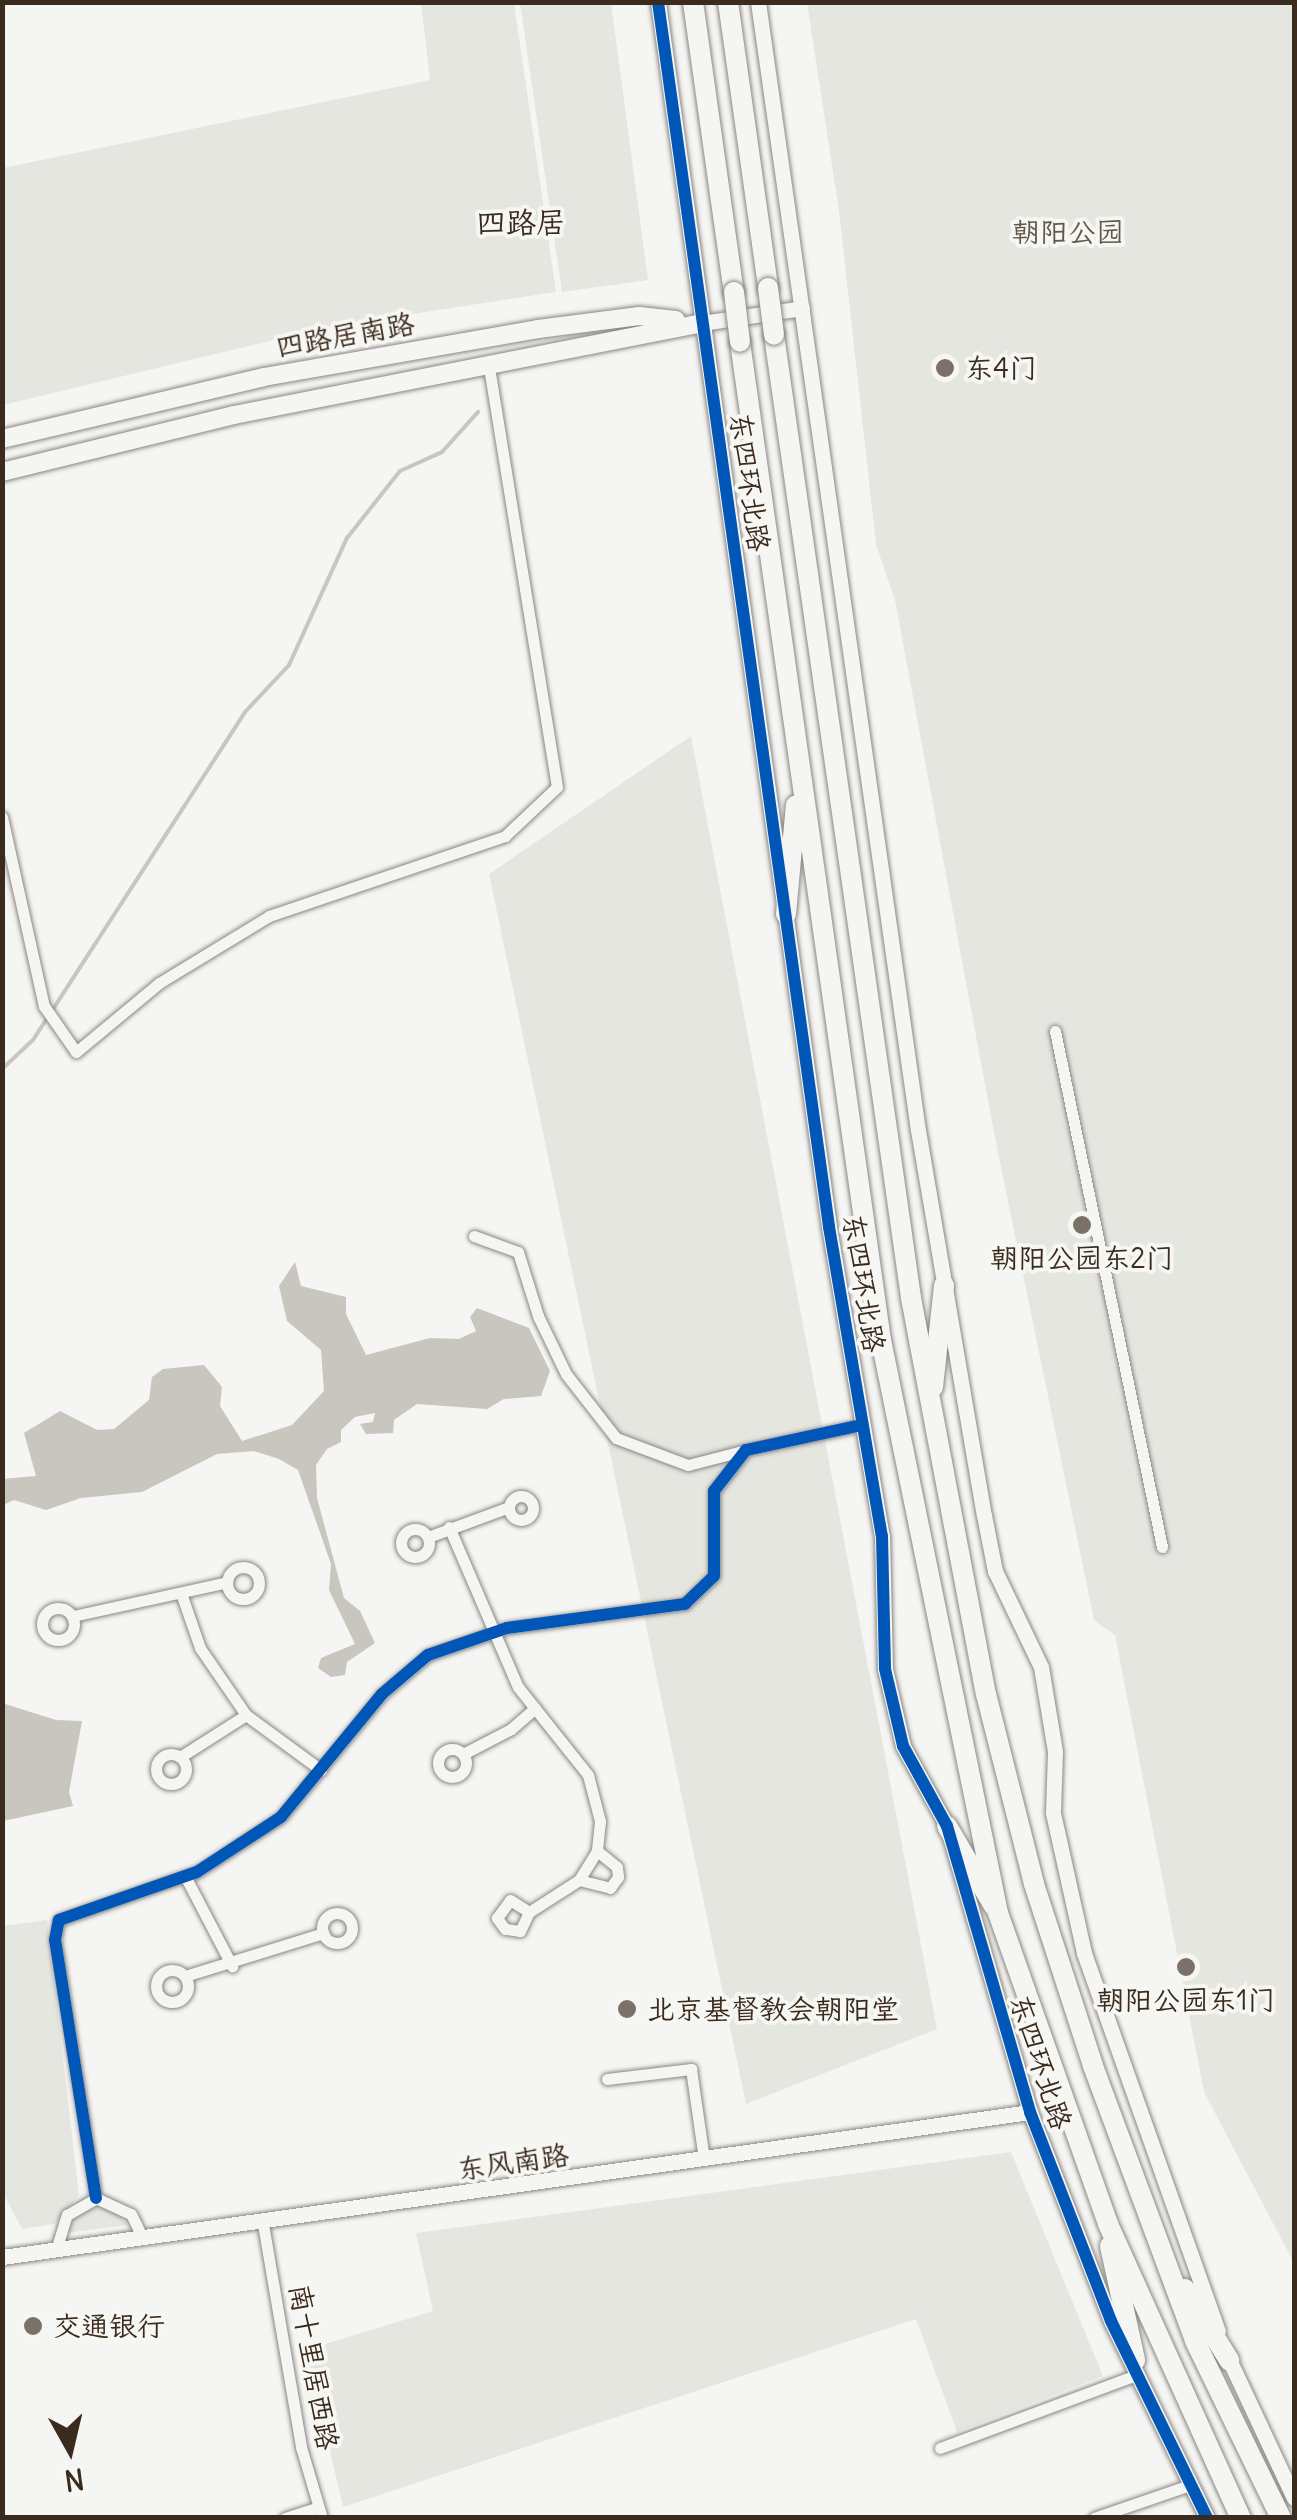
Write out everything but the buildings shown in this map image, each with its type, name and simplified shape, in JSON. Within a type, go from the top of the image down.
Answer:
[{"type":"highway","name":"东四环北路","points":[[693,2],[881,1340],[998,1912],[1108,2224],[1241,2518]]},
{"type":"highway","name":"东四环北路","points":[[728,2],[930,1414],[986,1694],[1034,1884],[1160,2250],[1195,2340],[1281,2518]]},
{"type":"highway","points":[[786,914],[799,768]]},
{"type":"highway","points":[[930,1414],[944,1286]]},
{"type":"highway","points":[[946,1826],[998,1912]]},
{"type":"highway","points":[[1108,2224],[1137,2367]]},
{"type":"highway","points":[[1160,2250],[1228,2360]]},
{"type":"main road","name":"四路居南路","points":[[2,439],[264,377],[518,333],[639,316],[702,323]]},
{"type":"main road","points":[[2,472],[234,416],[489,369],[586,342],[702,323]]},
{"type":"street","name":"东四环北路","points":[[658,2],[786,914],[886,1570],[884,1670],[903,1746],[946,1826],[1030,2112],[1111,2321],[1137,2367],[1207,2518]]},
{"type":"street","points":[[758,2],[944,1286],[995,1571],[1028,1632],[1051,1712],[1053,1813],[1062,1873],[1122,2070],[1228,2360],[1294,2498]]},
{"type":"street","points":[[702,323],[802,308]]},
{"type":"street","points":[[2,817],[44,1006],[76,1052],[158,983],[269,916],[506,836],[557,787],[489,369]]},
{"type":"street","points":[[1055,1031],[1162,1547]]},
{"type":"street","points":[[474,1236],[518,1252],[538,1316],[566,1374],[616,1438],[688,1464],[862,1425]]},
{"type":"street","points":[[96,2198],[55,1940],[58,1920],[185,1876],[282,1817],[382,1694],[428,1654],[498,1631],[685,1604],[714,1576],[714,1491],[746,1450]]},
{"type":"street","points":[[428,1537],[509,1507]]},
{"type":"street","points":[[448,1527],[498,1631],[518,1687],[588,1776],[600,1821],[597,1851],[579,1880],[529,1912]]},
{"type":"street","points":[[72,1616],[228,1582]]},
{"type":"street","points":[[181,1593],[200,1648],[246,1715],[321,1770]]},
{"type":"street","points":[[462,1754],[535,1708]]},
{"type":"street","points":[[180,1758],[246,1715]]},
{"type":"street","points":[[579,1880],[610,1888],[618,1878],[617,1867],[597,1851]]},
{"type":"street","points":[[185,1876],[232,1966]]},
{"type":"street","points":[[185,1976],[232,1966],[323,1932]]},
{"type":"street","points":[[608,2079],[691,2069],[704,2159]]},
{"type":"street","name":"东风南路","points":[[2,2257],[263,2224],[1030,2112]]},
{"type":"street","points":[[96,2198],[131,2214],[143,2239]]},
{"type":"street","points":[[56,2250],[67,2215],[96,2198]]},
{"type":"street","name":"南十里居西路","points":[[263,2224],[300,2447],[320,2512]]},
{"type":"street","points":[[940,2448],[1137,2367]]},
{"type":"street","points":[[1094,2518],[1190,2484]]},
{"type":"street","points":[[285,2518],[320,2512]]},
{"type":"green space","points":[[421,3],[514,3],[556,292],[328,327],[3,405],[3,168],[430,80]]},
{"type":"green space","points":[[520,3],[611,3],[648,280],[562,292]]},
{"type":"green space","name":"朝阳公园","points":[[807,3],[1294,3],[1294,2263],[1204,2092],[1115,1635],[1094,1620],[994,1133],[895,600],[876,545],[839,211]]},
{"type":"green space","points":[[691,736],[937,2029],[746,2104],[489,874]]},
{"type":"green space","points":[[47,1920],[79,2195],[55,2224],[22,2229],[3,2193],[2,1926]]},
{"type":"green space","points":[[1011,2152],[1103,2376],[957,2432],[916,2319],[343,2507],[306,2350],[433,2311],[416,2233]]},
{"type":"green space","points":[[97,2207],[115,2211],[128,2225],[66,2233],[74,2217]]},
{"type":"shaded area","points":[[295,1262],[301,1286],[346,1297],[346,1314],[366,1355],[430,1338],[459,1339],[476,1331],[470,1317],[477,1308],[529,1328],[550,1371],[541,1396],[504,1399],[487,1409],[417,1404],[394,1420],[393,1433],[366,1434],[360,1424],[373,1422],[375,1413],[355,1417],[341,1430],[341,1442],[327,1449],[316,1465],[317,1498],[344,1598],[360,1611],[375,1643],[347,1662],[345,1675],[331,1677],[318,1668],[321,1658],[355,1644],[329,1590],[331,1564],[298,1470],[279,1459],[254,1451],[217,1454],[142,1492],[81,1498],[46,1510],[14,1500],[3,1505],[3,1479],[36,1476],[24,1433],[60,1411],[97,1430],[114,1429],[149,1400],[152,1377],[163,1369],[204,1365],[222,1387],[220,1406],[242,1441],[292,1425],[324,1391],[321,1350],[287,1321],[279,1286]]},
{"type":"shaded area","points":[[2,1703],[56,1720],[82,1721],[69,1792],[73,1806],[3,1821]]},
{"type":"waterway","points":[[2,1069],[33,1040],[245,712],[289,665],[347,538],[400,471],[442,452],[478,412]]},
{"type":"cycle path","points":[[658,2],[829,1227],[882,1536],[885,1669],[903,1746],[947,1826],[1030,2112],[1111,2321],[1207,2518]]},
{"type":"cycle path","points":[[96,2198],[55,1940],[59,1920],[197,1872],[281,1817],[382,1694],[428,1655],[507,1628],[685,1604],[714,1576],[714,1491],[746,1450],[862,1425]]},
{"type":"place","name":"东4门","points":[[945,368]]},
{"type":"place","name":"朝阳公园东2门","points":[[1082,1225]]},
{"type":"place","name":"朝阳公园东1门","points":[[1186,1967]]},
{"type":"place","name":"北京基督教会朝阳堂","points":[[627,2009]]},
{"type":"place","name":"交通银行","points":[[33,2326]]},
{"type":"district","name":"四路居","points":[[521,222]]}]
